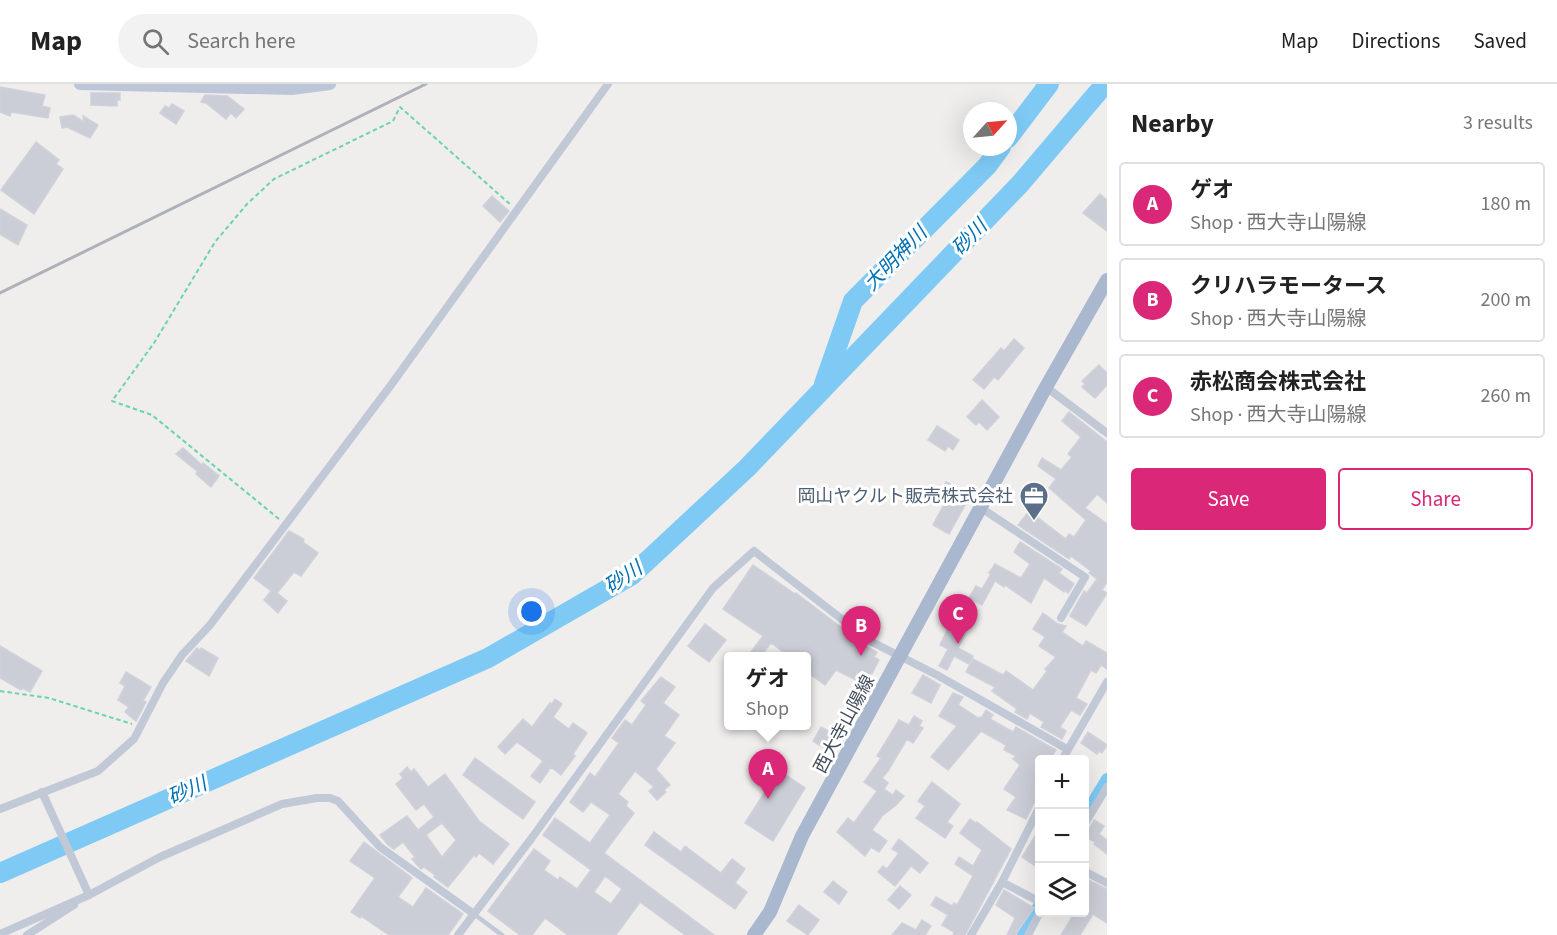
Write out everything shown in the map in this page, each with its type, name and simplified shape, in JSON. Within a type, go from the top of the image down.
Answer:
[{"type":"main road","points":[[80,84],[292,89],[330,84]]},
{"type":"main road","name":"西大寺山陽線","points":[[754,935],[770,912],[802,836],[1046,387],[1107,280]]},
{"type":"street","points":[[0,809],[98,771],[134,739],[163,683],[182,655],[210,626],[609,84]]},
{"type":"street","points":[[1046,387],[1107,433]]},
{"type":"street","points":[[981,508],[1085,577],[1061,618]]},
{"type":"street","points":[[458,935],[531,839],[713,588],[754,551],[870,641],[937,675],[1067,749]]},
{"type":"street","points":[[1064,755],[1107,682]]},
{"type":"street","points":[[1089,817],[1107,787]]},
{"type":"street","points":[[42,792],[89,895]]},
{"type":"street","points":[[0,934],[89,895],[160,857],[282,804],[330,798],[338,801],[380,847],[474,914]]},
{"type":"street","points":[[972,935],[1038,809]]},
{"type":"street","points":[[1089,874],[1107,884]]},
{"type":"street","points":[[1002,882],[1035,899]]},
{"type":"street","points":[[27,935],[89,895]]},
{"type":"street","points":[[1028,935],[1037,917]]},
{"type":"lane","points":[[474,914],[502,935]]},
{"type":"path","points":[[286,524],[152,415],[112,401],[154,342],[215,242],[247,204],[274,178],[393,121],[400,107],[517,212]]},
{"type":"path","points":[[0,691],[50,698],[123,720],[140,728]]},
{"type":"building","points":[[0,87],[45,95],[42,106],[50,108],[48,118],[11,112],[10,116],[0,112]]},
{"type":"building","points":[[91,93],[120,93],[120,100],[117,100],[117,106],[91,105]]},
{"type":"building","points":[[205,95],[227,96],[244,109],[236,118],[231,113],[226,119],[206,103],[201,102]]},
{"type":"building","points":[[172,104],[184,111],[176,124],[160,113],[165,106],[169,108]]},
{"type":"building","points":[[73,115],[84,122],[83,116],[98,125],[90,138],[67,127],[62,128],[60,117]]},
{"type":"building","points":[[36,142],[59,160],[56,164],[63,169],[34,214],[1,190]]},
{"type":"building","points":[[1100,194],[1107,200],[1107,231],[1083,213]]},
{"type":"building","points":[[492,196],[509,211],[500,222],[483,206]]},
{"type":"building","points":[[0,209],[27,225],[18,245],[0,234]]},
{"type":"building","points":[[1014,339],[1024,348],[998,380],[994,377],[984,389],[973,380],[1001,348],[1004,351]]},
{"type":"building","points":[[1099,365],[1107,373],[1107,385],[1095,398],[1082,387],[1085,384],[1082,381]]},
{"type":"building","points":[[982,400],[999,417],[987,430],[979,422],[976,425],[967,417]]},
{"type":"building","points":[[1069,412],[1107,442],[1107,503],[1097,494],[1085,508],[1107,524],[1107,582],[1102,590],[1107,593],[1086,626],[1070,616],[1084,591],[1087,593],[1097,579],[1089,573],[1091,571],[1071,556],[1069,559],[1018,525],[1029,511],[1066,539],[1069,534],[1074,537],[1086,520],[1049,488],[1056,479],[1038,466],[1042,458],[1061,470],[1072,457],[1068,454],[1081,437],[1062,421]]},
{"type":"building","points":[[937,426],[959,440],[953,450],[948,446],[945,451],[928,440]]},
{"type":"building","points":[[183,448],[219,476],[211,487],[196,474],[197,471],[176,454]]},
{"type":"building","points":[[946,482],[971,494],[949,534],[933,525],[948,497],[940,492]]},
{"type":"building","points":[[289,531],[304,539],[303,542],[318,553],[301,576],[294,572],[277,593],[287,601],[278,613],[264,600],[271,591],[254,578]]},
{"type":"building","points":[[1020,542],[1062,569],[1059,573],[1074,584],[1068,593],[1044,578],[1031,603],[1005,585],[1004,587],[995,581],[982,605],[969,598],[976,586],[982,589],[995,564],[1021,578],[1030,564],[1014,552]]},
{"type":"building","points":[[753,565],[877,652],[874,657],[879,660],[866,685],[836,670],[825,685],[811,675],[811,652],[783,652],[770,644],[764,652],[751,652],[763,636],[723,609]]},
{"type":"building","points":[[956,612],[972,620],[958,648],[973,656],[969,664],[954,656],[947,670],[939,666],[948,649],[940,645]]},
{"type":"building","points":[[1043,613],[1058,624],[1066,626],[1062,632],[1083,646],[1086,641],[1107,653],[1107,669],[1101,665],[1096,673],[1091,670],[1076,698],[1087,704],[1080,715],[1071,710],[1060,727],[1066,731],[1062,739],[1041,727],[1044,722],[1030,713],[1027,719],[1015,712],[1017,709],[992,691],[995,687],[966,672],[973,659],[1003,675],[1006,671],[1033,690],[1047,671],[1045,669],[1056,657],[1039,646],[1045,637],[1033,629]]},
{"type":"building","points":[[705,624],[726,640],[709,662],[688,646]]},
{"type":"building","points":[[0,646],[42,671],[30,692],[22,688],[21,690],[0,678]]},
{"type":"building","points":[[197,648],[218,658],[209,676],[186,661]]},
{"type":"building","points":[[126,672],[151,687],[136,721],[125,712],[129,707],[118,700],[125,686],[120,683]]},
{"type":"building","points":[[923,675],[940,685],[931,703],[912,693]]},
{"type":"building","points":[[661,677],[675,687],[663,703],[679,715],[664,736],[675,743],[656,769],[670,785],[657,800],[649,791],[654,787],[635,771],[618,794],[628,802],[626,806],[634,813],[604,853],[714,935],[685,935],[640,902],[616,935],[568,935],[545,918],[532,935],[520,935],[488,911],[534,849],[550,861],[544,870],[558,880],[560,877],[577,889],[591,870],[543,835],[555,818],[590,843],[610,815],[591,802],[583,812],[570,802],[590,773],[595,777],[619,743],[612,738],[625,720],[632,725],[646,705],[641,701]],"holes":[[[605,876],[622,889],[611,904],[594,892]]]},
{"type":"building","points":[[953,693],[963,697],[958,705],[978,718],[982,717],[986,710],[993,715],[990,719],[1013,732],[1016,727],[1056,750],[1053,755],[1035,755],[1035,802],[1026,819],[1007,810],[1016,797],[1004,789],[1020,765],[1013,759],[1016,756],[1004,750],[1006,745],[981,731],[948,770],[931,757],[957,726],[939,716]]},
{"type":"building","points":[[555,699],[562,704],[553,717],[569,729],[573,723],[587,733],[573,754],[575,756],[561,775],[551,767],[540,783],[531,776],[543,761],[517,742],[505,754],[498,747],[523,719],[532,727]]},
{"type":"building","points":[[914,716],[922,721],[919,726],[923,728],[913,743],[907,739],[882,778],[888,783],[884,789],[893,795],[896,790],[904,796],[882,816],[872,830],[887,841],[879,852],[871,847],[865,856],[837,832],[848,818],[854,823],[877,791],[864,782],[881,758],[877,756],[899,720],[909,725]]},
{"type":"building","points":[[821,727],[835,735],[833,737],[838,740],[830,752],[813,741]]},
{"type":"building","points":[[1088,732],[1107,745],[1102,753],[1099,751],[1097,754],[1081,743]]},
{"type":"building","points":[[475,758],[535,802],[523,819],[463,775]]},
{"type":"building","points":[[407,767],[411,772],[414,769],[428,787],[445,774],[479,821],[509,844],[493,864],[479,853],[476,857],[474,855],[448,887],[424,867],[421,869],[418,866],[412,859],[415,857],[403,842],[394,849],[380,835],[407,816],[418,830],[434,817],[424,804],[416,810],[396,784],[403,778],[400,774]],"holes":[[[442,823],[456,840],[442,857],[426,835]]]},
{"type":"building","points":[[783,773],[805,788],[773,841],[745,823],[768,787]]},
{"type":"building","points":[[932,782],[960,804],[947,822],[953,826],[945,838],[916,818],[925,806],[918,801]]},
{"type":"building","points":[[970,819],[1011,849],[965,935],[953,935],[954,932],[942,925],[948,915],[931,905],[936,897],[952,906],[954,903],[957,905],[973,876],[955,864],[959,857],[973,866],[982,850],[960,833]]},
{"type":"building","points":[[1094,820],[1104,826],[1099,834],[1107,840],[1107,854],[1089,839],[1089,829]]},
{"type":"building","points":[[654,832],[681,852],[685,846],[721,873],[732,859],[745,869],[735,883],[747,892],[735,909],[645,845]]},
{"type":"building","points":[[1035,836],[1035,866],[1022,857]]},
{"type":"building","points":[[899,839],[928,863],[920,873],[911,866],[895,886],[878,872],[883,866],[887,869],[899,853],[892,849]]},
{"type":"building","points":[[364,842],[412,878],[398,897],[413,907],[426,888],[463,914],[448,935],[389,935],[351,912],[375,878],[350,861]]},
{"type":"building","points":[[1089,880],[1107,889],[1107,923],[1093,914],[1080,935],[1061,935],[1072,917],[1089,917]]},
{"type":"building","points":[[833,881],[847,892],[839,904],[824,892]]},
{"type":"building","points":[[900,886],[911,895],[899,909],[888,900]]},
{"type":"building","points":[[1004,890],[1034,908],[1015,935],[1007,935],[1015,918],[996,905]]},
{"type":"building","points":[[799,905],[819,920],[808,935],[787,921]]},
{"type":"building","points":[[922,920],[931,926],[925,935],[892,935],[902,923],[916,930]]},
{"type":"waterway","name":"大明神川","points":[[1017,126],[1049,84]]},
{"type":"waterway","name":"砂川","points":[[0,873],[488,658],[632,575],[747,468],[1020,184],[1105,84]]},
{"type":"waterway","name":"大明神川","points":[[824,384],[853,301],[994,156]]},
{"type":"waterway","points":[[1089,809],[1107,779]]},
{"type":"waterway","points":[[1023,935],[1035,913]]},
{"type":"railway","points":[[0,293],[426,84]]},
{"type":"place","name":"岡山ヤクルト販売株式会社","points":[[1034,522]]},
{"type":"place","name":"赤松商会株式会社","points":[[958,644]]},
{"type":"place","name":"クリハラモータース","points":[[861,656]]},
{"type":"place","name":"ゲオ","points":[[768,799]]}]
